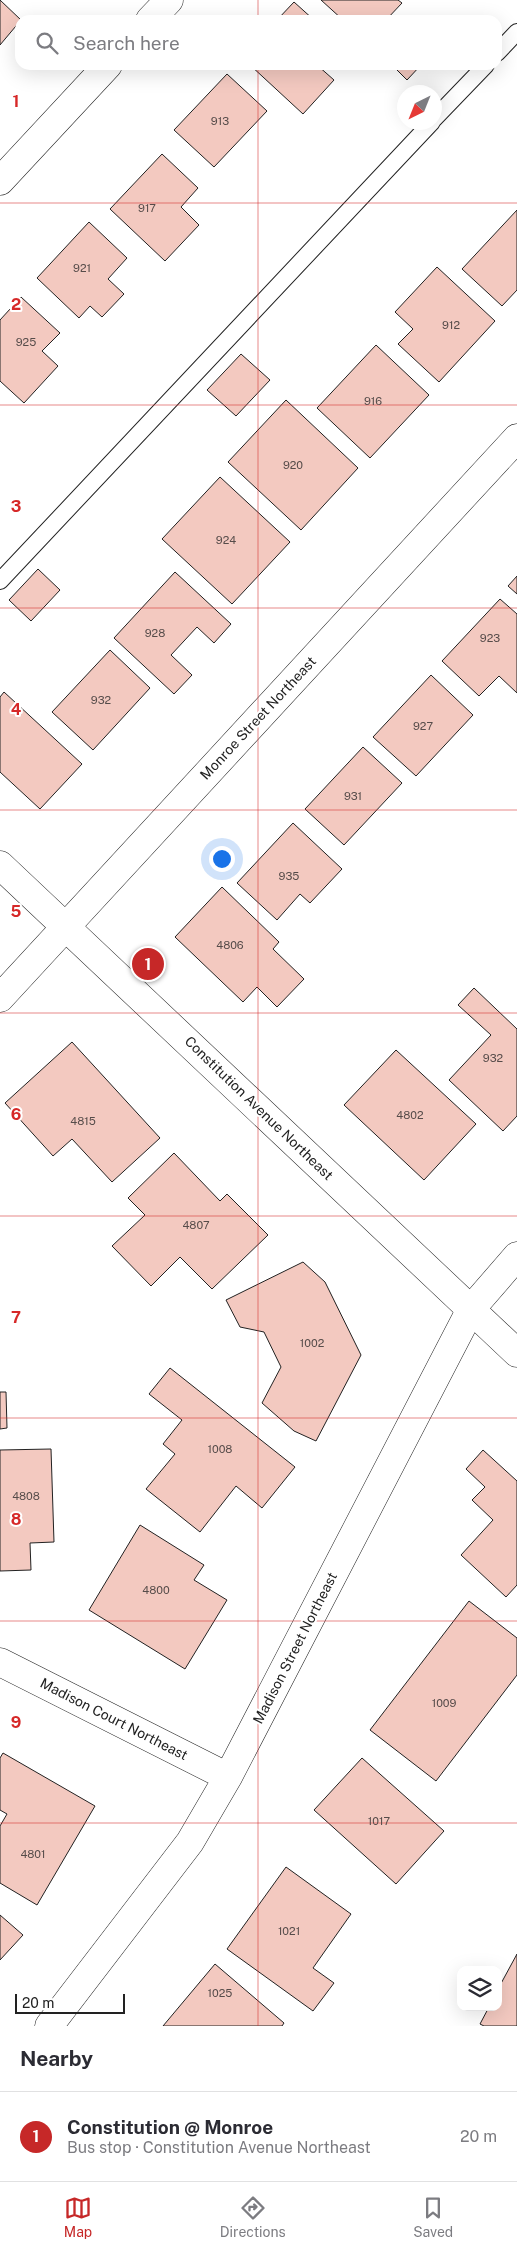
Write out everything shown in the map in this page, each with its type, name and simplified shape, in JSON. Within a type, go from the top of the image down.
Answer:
[{"type":"street","points":[[155,15],[169,0]]},
{"type":"street","points":[[0,182],[103,70]]},
{"type":"street","name":"Monroe Street Northeast","points":[[0,998],[517,438]]},
{"type":"street","name":"Constitution Avenue Northeast","points":[[0,865],[66,925],[517,1353]]},
{"type":"street","name":"Madison Street Northeast","points":[[49,2026],[190,1842],[228,1777],[470,1308],[517,1256]]},
{"type":"street","name":"Madison Court Northeast","points":[[0,1662],[228,1777]]},
{"type":"lane","points":[[502,48],[517,32]]},
{"type":"lane","points":[[442,111],[481,70]]},
{"type":"lane","points":[[0,581],[424,130]]},
{"type":"building","points":[[0,0],[16,15],[15,27],[0,45]]},
{"type":"building","points":[[321,0],[398,0],[402,3],[391,15],[338,15]]},
{"type":"building","points":[[294,2],[308,15],[282,15]]},
{"type":"building","points":[[255,70],[323,70],[334,80],[303,114]]},
{"type":"building","points":[[397,70],[416,70],[407,80]]},
{"type":"building","points":[[227,74],[267,111],[214,167],[174,130]]},
{"type":"building","points":[[162,154],[198,188],[181,207],[199,225],[165,261],[110,209]]},
{"type":"building","points":[[517,210],[517,290],[502,306],[462,269]]},
{"type":"building","points":[[89,222],[127,258],[108,279],[124,294],[102,317],[90,306],[79,318],[37,278]]},
{"type":"building","points":[[437,267],[495,321],[439,382],[398,344],[413,329],[395,312]]},
{"type":"building","points":[[21,297],[60,333],[42,351],[58,366],[24,403],[0,381],[0,320]]},
{"type":"building","points":[[376,345],[429,395],[370,458],[317,408]]},
{"type":"building","points":[[241,354],[270,380],[236,416],[207,390]]},
{"type":"building","points":[[286,400],[358,468],[301,530],[228,462]]},
{"type":"building","points":[[220,477],[290,542],[232,604],[162,539]]},
{"type":"building","points":[[38,569],[60,590],[31,621],[9,600]]},
{"type":"building","points":[[175,572],[231,624],[214,643],[197,627],[171,655],[192,675],[174,694],[114,638]]},
{"type":"building","points":[[517,576],[517,594],[508,586]]},
{"type":"building","points":[[500,599],[517,614],[517,693],[499,676],[479,696],[442,661]]},
{"type":"building","points":[[110,650],[150,688],[93,750],[52,712]]},
{"type":"building","points":[[431,675],[473,715],[416,776],[373,737]]},
{"type":"building","points":[[4,692],[82,764],[40,809],[0,772],[0,697]]},
{"type":"building","points":[[363,747],[402,783],[344,845],[305,809]]},
{"type":"building","points":[[293,823],[342,869],[310,903],[300,894],[277,920],[237,883]]},
{"type":"building","points":[[222,887],[279,942],[273,949],[304,979],[277,1007],[257,987],[243,1002],[175,937]]},
{"type":"building","points":[[474,988],[517,1029],[517,1116],[503,1131],[449,1080],[491,1035],[458,1005]]},
{"type":"building","points":[[72,1042],[160,1138],[112,1182],[72,1139],[53,1156],[5,1103]]},
{"type":"building","points":[[396,1050],[476,1124],[424,1180],[344,1105]]},
{"type":"building","points":[[174,1153],[220,1201],[227,1194],[268,1235],[212,1289],[180,1257],[151,1286],[112,1246],[145,1215],[128,1198]]},
{"type":"building","points":[[303,1262],[325,1282],[361,1355],[316,1441],[294,1431],[262,1403],[281,1367],[264,1332],[240,1327],[226,1300]]},
{"type":"building","points":[[170,1368],[295,1467],[262,1508],[236,1486],[200,1532],[146,1489],[175,1454],[163,1444],[182,1420],[149,1394]]},
{"type":"building","points":[[0,1392],[6,1392],[7,1428],[0,1429]]},
{"type":"building","points":[[51,1449],[54,1542],[30,1543],[31,1570],[0,1571],[0,1450]]},
{"type":"building","points":[[483,1450],[517,1481],[517,1585],[506,1597],[461,1555],[493,1520],[472,1500],[485,1487],[466,1469]]},
{"type":"building","points":[[140,1525],[204,1565],[194,1580],[227,1600],[185,1669],[89,1610]]},
{"type":"building","points":[[469,1601],[517,1638],[517,1675],[436,1781],[370,1730]]},
{"type":"building","points":[[3,1753],[95,1806],[37,1905],[0,1883],[0,1826],[7,1814],[0,1810],[0,1758]]},
{"type":"building","points":[[362,1758],[444,1831],[396,1884],[314,1810]]},
{"type":"building","points":[[286,1867],[351,1914],[313,1968],[334,1983],[313,2011],[227,1949]]},
{"type":"building","points":[[0,1915],[23,1935],[0,1960]]},
{"type":"building","points":[[517,1954],[517,2026],[484,2026],[480,2024],[487,2011],[502,2011],[502,1982]]},
{"type":"building","points":[[215,1964],[284,2023],[282,2026],[163,2026]]},
{"type":"place","name":"Constitution @ Monroe","points":[[148,964]]}]
